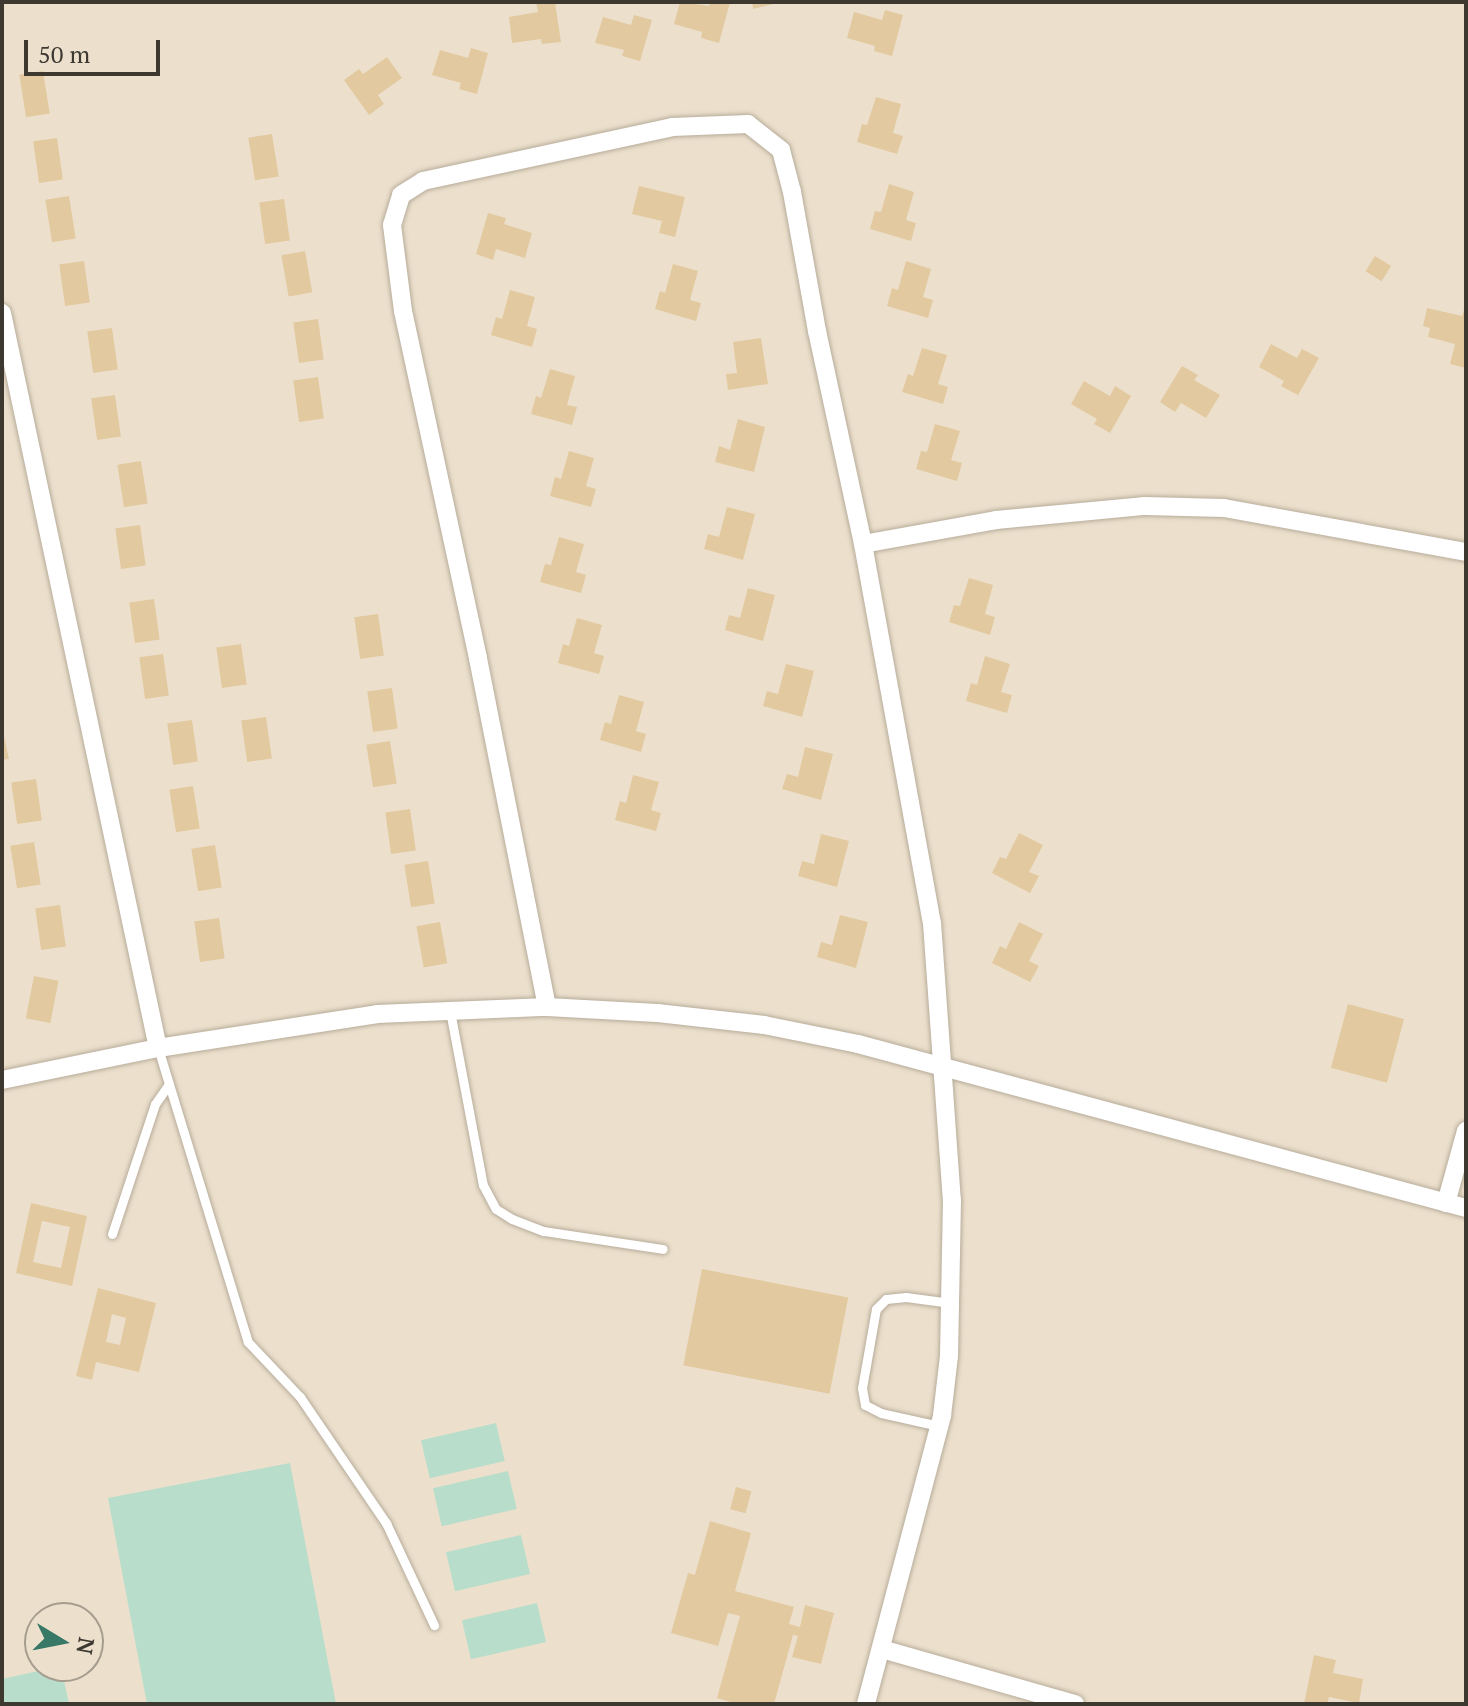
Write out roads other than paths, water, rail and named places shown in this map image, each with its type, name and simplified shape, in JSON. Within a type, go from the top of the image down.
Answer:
[{"type":"street","points":[[547,1007],[481,673],[403,311],[392,225],[401,195],[423,181],[672,127],[748,124],[781,150],[792,192],[817,331],[863,544],[932,923],[943,1067],[952,1200],[949,1356],[939,1426],[866,1704]]},
{"type":"street","points":[[2,313],[158,1048]]},
{"type":"street","points":[[863,544],[996,520],[1145,506],[1239,510],[1466,552]]},
{"type":"street","points":[[2,1080],[158,1048],[377,1014],[547,1007],[657,1013],[764,1025],[943,1067],[1466,1208]]},
{"type":"street","points":[[1446,1203],[1466,1131]]},
{"type":"street","points":[[882,1649],[1075,1704]]},
{"type":"lane","points":[[450,1011],[483,1185],[496,1209],[544,1231],[663,1249]]},
{"type":"lane","points":[[158,1048],[248,1342],[300,1397],[386,1523],[434,1625]]},
{"type":"lane","points":[[112,1234],[155,1104],[169,1084]]},
{"type":"lane","points":[[939,1426],[881,1413],[865,1405],[862,1388],[876,1309],[886,1299],[906,1297],[951,1303]]}]
